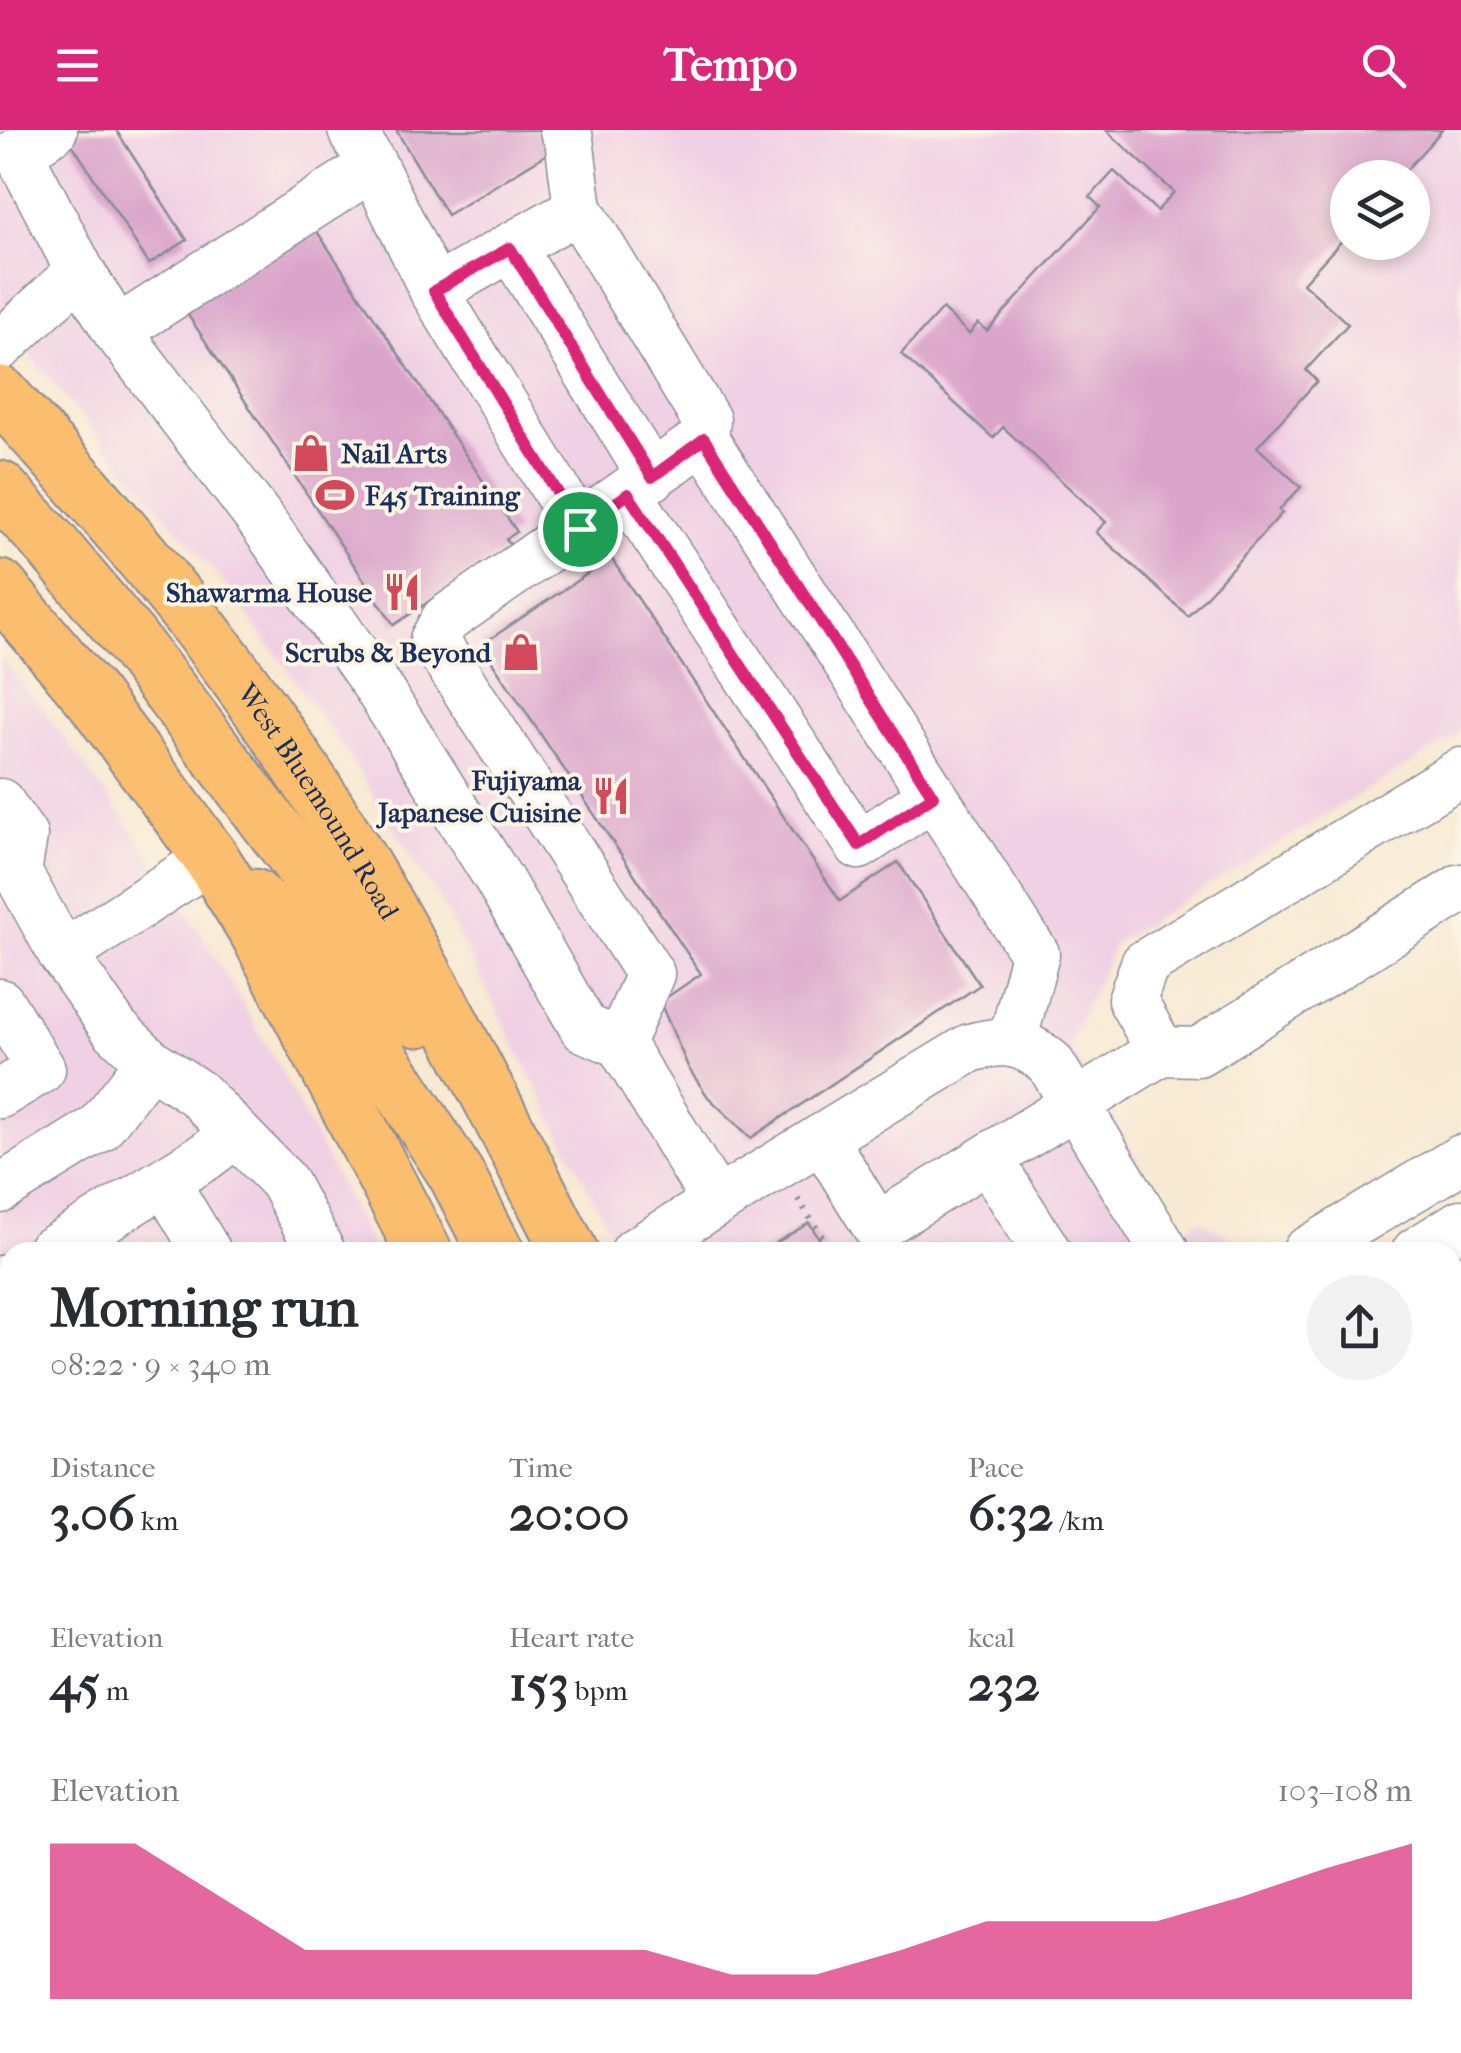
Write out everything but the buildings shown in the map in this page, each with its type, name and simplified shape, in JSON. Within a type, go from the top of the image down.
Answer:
[{"type":"main road","name":"West Bluemound Road","points":[[0,394],[97,501],[190,616],[296,760],[388,907],[565,1242]]},
{"type":"main road","points":[[0,489],[131,640],[516,1149]]},
{"type":"main road","points":[[0,588],[92,697],[211,858],[258,933],[419,1242]]},
{"type":"main road","points":[[211,858],[310,948],[456,1174],[491,1242]]},
{"type":"street","points":[[53,130],[18,152],[117,331],[263,523],[376,683],[498,878],[584,1028],[620,1043],[716,1202]]},
{"type":"street","points":[[564,130],[569,139],[578,209],[706,420],[704,439],[1034,954],[1012,1043]]},
{"type":"street","points":[[117,331],[362,148],[434,291],[580,529]]},
{"type":"street","points":[[434,291],[578,209]]},
{"type":"street","points":[[510,248],[640,486],[859,845],[933,796]]},
{"type":"street","points":[[0,346],[80,270]]},
{"type":"street","points":[[376,683],[434,640],[445,620],[704,439]]},
{"type":"street","points":[[434,640],[650,974],[620,1043]]},
{"type":"street","points":[[1162,1051],[1132,1000],[1145,964],[1461,772]]},
{"type":"street","points":[[0,803],[23,836],[8,877],[115,1029],[150,1062],[198,1094],[283,1181],[315,1242]]},
{"type":"street","points":[[63,954],[211,858]]},
{"type":"street","points":[[822,1138],[885,1240],[989,1160],[1162,1051],[1198,1052],[1461,888]]},
{"type":"street","points":[[0,1003],[40,1069],[0,1094]]},
{"type":"street","points":[[651,1242],[970,1048],[995,1041],[1030,1047],[1050,1063],[1159,1242]]},
{"type":"street","points":[[0,1189],[99,1128],[150,1062]]},
{"type":"street","points":[[66,1242],[236,1134]]},
{"type":"street","points":[[1323,1242],[1461,1159]]},
{"type":"street","points":[[989,1160],[1041,1242]]},
{"type":"street","points":[[165,1182],[202,1242]]},
{"type":"street","points":[[1432,1242],[1461,1224]]},
{"type":"path","points":[[798,1199],[826,1242]]},
{"type":"shaded area","points":[[0,130],[1461,130],[1461,733],[1115,943],[1069,1045],[1180,1232],[1200,1220],[1230,1236],[1233,1242],[616,1242],[445,909],[342,746],[229,589],[0,322]]},
{"type":"shaded area","points":[[0,658],[131,828],[202,934],[279,1067],[370,1242],[0,1242]]},
{"type":"place","name":"Nail Arts","points":[[311,453]]},
{"type":"place","name":"F45 Training","points":[[335,495]]},
{"type":"place","name":"Shawarma House","points":[[402,592]]},
{"type":"place","name":"Scrubs & Beyond","points":[[521,652]]},
{"type":"place","name":"Fujiyama Japanese Cuisine","points":[[611,796]]},
{"type":"route","points":[[510,248],[652,477],[704,439],[933,796],[859,845],[628,494],[580,529],[434,291],[510,248]]}]
